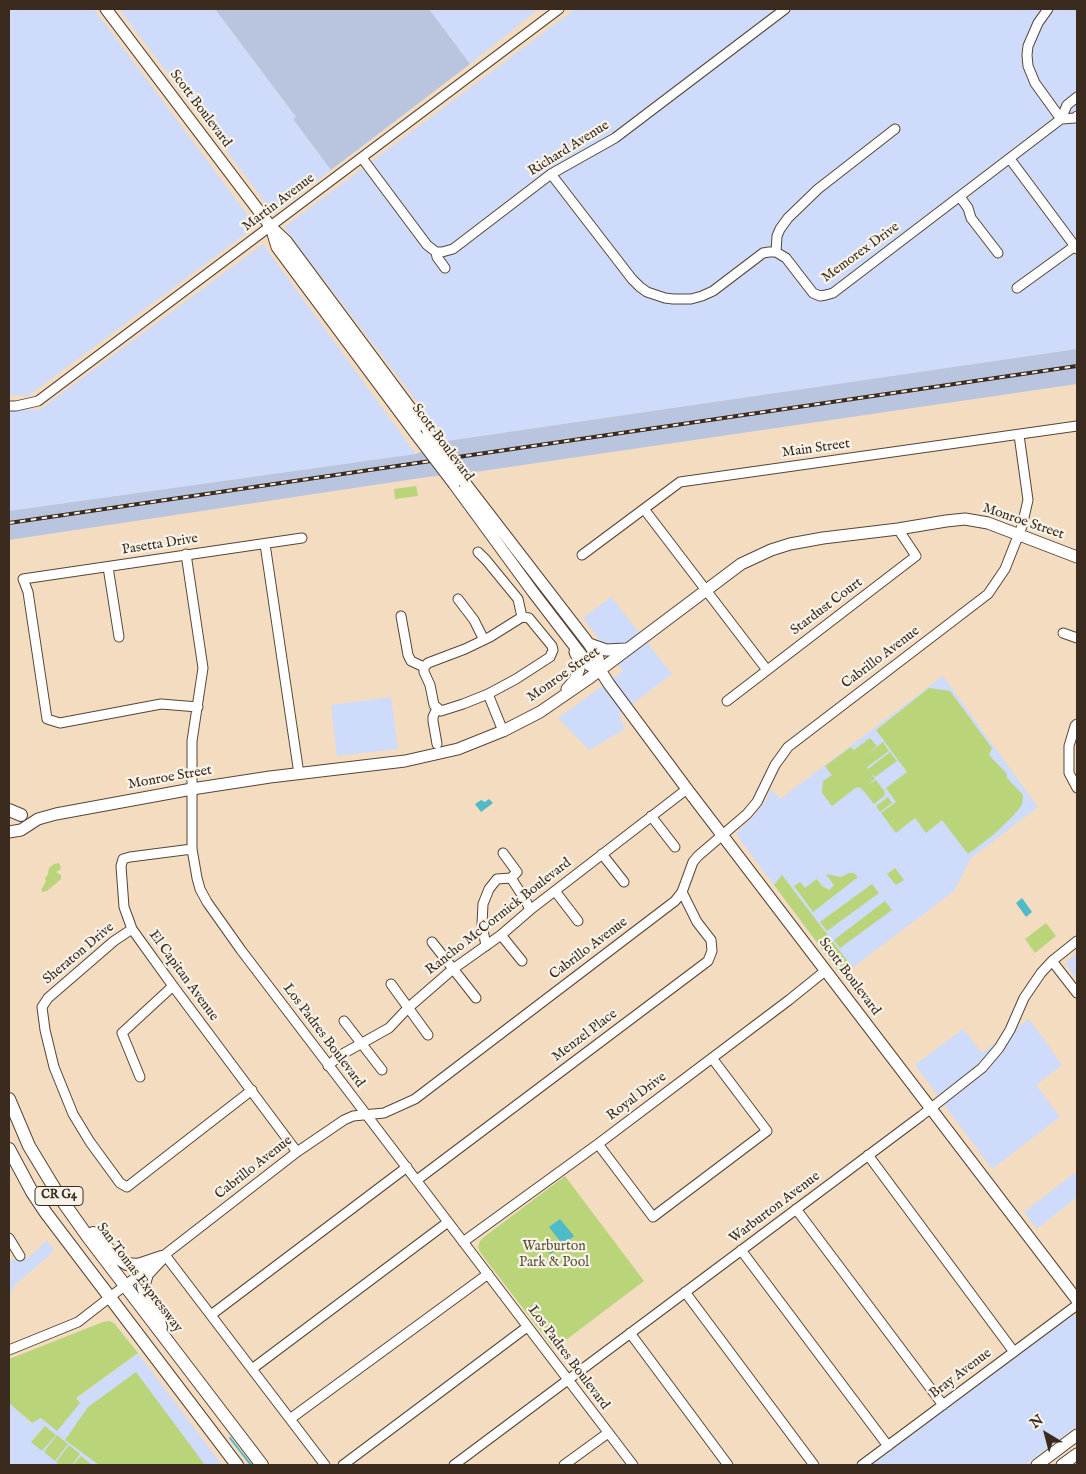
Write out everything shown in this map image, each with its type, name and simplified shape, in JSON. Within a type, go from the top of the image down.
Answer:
[{"type":"highway","points":[[9,810],[15,816]]},
{"type":"highway","name":"San Tomas Expressway","points":[[9,1099],[29,1146],[61,1199],[124,1285],[262,1465]]},
{"type":"highway","name":"CR G4","points":[[9,1149],[32,1192],[46,1213],[237,1465]]},
{"type":"highway","points":[[61,1199],[116,1256],[127,1264],[138,1265],[164,1256]]},
{"type":"highway","points":[[164,1256],[147,1274],[143,1287],[147,1298],[154,1308],[166,1339]]},
{"type":"main road","name":"Scott Boulevard","points":[[106,9],[271,227],[277,248],[460,483],[589,644],[598,658],[600,670],[613,690],[1077,1300]]},
{"type":"main road","name":"Scott Boulevard","points":[[460,483],[528,585],[589,665],[600,670]]},
{"type":"main road","name":"Monroe Street","points":[[9,832],[21,830],[38,819],[56,814],[192,789],[405,761],[458,749],[503,731],[540,712],[600,670],[741,564],[771,550],[790,544],[965,519],[988,523],[1077,557]]},
{"type":"main road","points":[[556,701],[575,680],[579,669],[578,658],[567,637]]},
{"type":"main road","points":[[589,644],[606,650],[626,649]]},
{"type":"main road","name":"Monroe Street","points":[[15,816],[38,819]]},
{"type":"main road","points":[[1037,1465],[1077,1435]]},
{"type":"main road","points":[[1062,1465],[1077,1454]]},
{"type":"street","name":"Martin Avenue","points":[[9,406],[38,401],[559,9]]},
{"type":"street","name":"Richard Avenue","points":[[436,252],[452,249],[551,174],[615,138],[785,9]]},
{"type":"street","points":[[1048,9],[1038,23],[1028,46],[1028,66],[1036,83],[1061,119]]},
{"type":"street","name":"Memorex Drive","points":[[776,252],[786,258],[814,293],[820,296],[833,292],[1061,119],[1067,105],[1077,97]]},
{"type":"street","name":"Memorex Drive","points":[[1061,119],[1077,116]]},
{"type":"street","points":[[551,174],[640,287],[665,298],[691,299],[713,291],[763,253],[776,252],[777,236],[788,218],[818,189],[895,130]]},
{"type":"street","points":[[362,158],[427,245],[436,252],[437,257],[445,268]]},
{"type":"street","points":[[1010,159],[1076,247],[1017,288]]},
{"type":"street","points":[[960,197],[968,208],[971,218],[998,253]]},
{"type":"street","name":"Main Street","points":[[582,555],[680,482],[1077,426]]},
{"type":"street","name":"Cabrillo Avenue","points":[[9,1350],[78,1322],[297,1152],[344,1120],[353,1116],[384,1113],[415,1099],[675,901],[682,892],[693,862],[757,802],[775,765],[788,747],[988,594],[1005,569],[1019,535],[1028,500],[1018,435]]},
{"type":"street","points":[[644,510],[767,670]]},
{"type":"street","name":"Stardust Court","points":[[727,701],[916,556],[898,529]]},
{"type":"street","name":"Pasetta Drive","points":[[198,707],[161,704],[60,722],[47,720],[28,592],[23,579],[302,538]]},
{"type":"street","points":[[265,544],[299,774]]},
{"type":"street","points":[[478,552],[518,599],[522,617]]},
{"type":"street","name":"Los Padres Boulevard","points":[[186,554],[203,668],[192,741],[192,850],[197,878],[207,902],[222,925],[328,1066],[633,1465]]},
{"type":"street","points":[[108,567],[119,637]]},
{"type":"street","points":[[458,599],[474,620],[484,640]]},
{"type":"street","points":[[401,616],[411,662],[424,667]]},
{"type":"street","points":[[522,617],[529,618],[552,646],[553,650],[550,657],[516,679],[488,694],[441,711],[434,705],[424,667],[428,663],[465,650],[522,617]]},
{"type":"street","points":[[1063,633],[1077,638]]},
{"type":"street","points":[[488,694],[503,731]]},
{"type":"street","points":[[437,708],[433,717],[437,744]]},
{"type":"street","points":[[1077,724],[1069,746],[1069,773],[1077,788]]},
{"type":"street","name":"Rancho McCormick Boulevard","points":[[328,1066],[339,1056],[389,1028],[408,1008],[453,969],[501,935],[555,890],[687,789]]},
{"type":"street","points":[[651,816],[675,846]]},
{"type":"street","name":"El Capitan Avenue","points":[[192,850],[123,859],[120,866],[124,908],[132,929],[297,1152]]},
{"type":"street","points":[[486,946],[482,924],[483,904],[489,889],[497,879],[511,878],[517,872],[503,852]]},
{"type":"street","points":[[602,854],[624,882]]},
{"type":"street","points":[[511,878],[530,910]]},
{"type":"street","points":[[555,890],[578,921]]},
{"type":"street","name":"Menzel Place","points":[[416,1180],[708,961],[712,951],[711,940],[697,922],[682,892]]},
{"type":"street","name":"Sheraton Drive","points":[[132,929],[114,940],[48,998],[42,1007],[45,1030],[54,1067],[73,1114],[90,1142],[120,1183],[127,1187],[252,1090]]},
{"type":"street","points":[[501,935],[522,961]]},
{"type":"street","name":"Warburton Avenue","points":[[454,1465],[982,1068],[996,1052],[1010,1030],[1024,998],[1033,984],[1052,961],[1077,941]]},
{"type":"street","points":[[432,942],[476,998]]},
{"type":"street","points":[[1052,961],[1077,994]]},
{"type":"street","name":"Royal Drive","points":[[463,1242],[598,1144],[825,971]]},
{"type":"street","points":[[391,984],[428,1035]]},
{"type":"street","points":[[140,1077],[122,1034],[173,986]]},
{"type":"street","points":[[344,1022],[382,1070]]},
{"type":"street","points":[[598,1144],[654,1217],[767,1131],[712,1058]]},
{"type":"street","points":[[868,1155],[1014,1352]]},
{"type":"street","points":[[211,1315],[406,1167]]},
{"type":"street","points":[[796,1209],[943,1405]]},
{"type":"street","points":[[252,1369],[448,1222]]},
{"type":"street","points":[[9,1238],[20,1256]]},
{"type":"street","points":[[741,1250],[888,1446]]},
{"type":"street","points":[[164,1256],[325,1465]]},
{"type":"street","points":[[290,1419],[488,1274]]},
{"type":"street","points":[[685,1292],[814,1465]]},
{"type":"street","name":"Bray Avenue","points":[[862,1465],[1077,1305]]},
{"type":"street","points":[[343,1465],[527,1327]]},
{"type":"street","points":[[630,1333],[728,1465]]},
{"type":"street","points":[[564,1465],[608,1433]]},
{"type":"shaded area","points":[[9,9],[94,9],[256,226],[28,396],[9,395]]},
{"type":"shaded area","points":[[119,9],[215,9],[296,117],[293,119],[331,170],[274,214]]},
{"type":"shaded area","points":[[215,9],[429,9],[470,64],[331,170],[293,119],[296,117]]},
{"type":"shaded area","points":[[429,9],[539,9],[470,64]]},
{"type":"shaded area","points":[[575,9],[1077,9],[1077,349],[447,441],[284,227]]},
{"type":"shaded area","points":[[263,244],[416,454],[9,511],[9,409],[39,410]]},
{"type":"shaded area","points":[[1077,349],[1077,384],[482,471],[427,477],[9,540],[9,511],[416,454],[447,441]]},
{"type":"shaded area","points":[[611,597],[672,674],[619,714],[625,729],[589,750],[558,718],[623,671],[583,618]]},
{"type":"shaded area","points":[[943,676],[1038,807],[971,858],[954,891],[844,974],[839,972],[738,837],[737,833],[755,815],[771,789],[780,799]]},
{"type":"shaded area","points":[[391,697],[398,749],[337,756],[331,705]]},
{"type":"shaded area","points":[[1077,953],[1077,980],[1065,963]]},
{"type":"shaded area","points":[[1029,1019],[1062,1065],[1036,1085],[1060,1117],[992,1169],[915,1065],[963,1029],[982,1053]]},
{"type":"shaded area","points":[[1077,1171],[1077,1197],[1037,1229],[1024,1212]]},
{"type":"shaded area","points":[[47,1240],[54,1251],[15,1285],[9,1296],[9,1260],[28,1258]]},
{"type":"shaded area","points":[[1073,1315],[1077,1319],[1077,1426],[1025,1465],[872,1465],[1069,1316]]},
{"type":"shaded area","points":[[138,1353],[222,1465],[9,1465],[9,1403],[31,1423],[80,1402],[76,1399]]},
{"type":"green space","points":[[416,486],[418,496],[395,499],[394,489]]},
{"type":"green space","points":[[929,688],[950,691],[992,748],[989,755],[1023,795],[1022,805],[1012,817],[993,835],[968,854],[942,820],[926,833],[915,818],[896,833],[881,813],[896,802],[886,788],[907,772],[876,730]]},
{"type":"green space","points":[[870,738],[877,746],[861,759],[883,742],[889,751],[867,767],[868,769],[890,752],[897,761],[875,777],[871,773],[875,779],[867,785],[876,780],[885,792],[884,796],[874,804],[862,789],[858,787],[832,806],[822,793],[823,781],[832,775],[825,766],[851,747],[854,750]]},
{"type":"green space","points":[[888,797],[892,803],[880,812],[876,806]]},
{"type":"green space","points":[[59,863],[61,869],[56,872],[61,875],[61,879],[47,891],[42,892],[41,890],[46,881],[45,878],[49,868]]},
{"type":"green space","points":[[895,868],[904,880],[896,885],[887,874]]},
{"type":"green space","points":[[854,873],[858,877],[813,912],[794,886],[800,882],[805,888],[817,879],[822,886],[829,890],[834,885],[826,874],[841,877]]},
{"type":"green space","points":[[782,875],[852,967],[844,974],[839,972],[774,885]]},
{"type":"green space","points":[[872,884],[879,893],[827,931],[820,922]]},
{"type":"green space","points":[[885,901],[892,910],[840,948],[834,940]]},
{"type":"green space","points":[[1046,923],[1056,936],[1035,953],[1025,939]]},
{"type":"green space","name":"Warburton Park & Pool","points":[[565,1176],[644,1281],[554,1349],[478,1247],[484,1237]]},
{"type":"green space","points":[[109,1321],[114,1323],[138,1353],[76,1398],[80,1403],[57,1431],[41,1418],[32,1423],[9,1403],[9,1359]]},
{"type":"green space","points":[[136,1372],[205,1465],[99,1465],[65,1440],[88,1407]]},
{"type":"green space","points":[[45,1426],[56,1435],[42,1451],[31,1442]]},
{"type":"green space","points":[[57,1435],[68,1444],[55,1461],[44,1452]]},
{"type":"green space","points":[[69,1445],[80,1454],[72,1465],[60,1465],[56,1462]]},
{"type":"green space","points":[[81,1456],[91,1464],[73,1465]]},
{"type":"water","points":[[489,799],[493,803],[481,812],[475,804],[481,800],[485,802]]},
{"type":"water","points":[[1022,898],[1032,912],[1026,917],[1016,903]]},
{"type":"water","points":[[560,1219],[574,1236],[563,1245],[549,1227]]},
{"type":"water","points":[[550,1239],[558,1249],[550,1254],[543,1245]]},
{"type":"waterway","points":[[230,1438],[251,1465]]},
{"type":"railway","points":[[9,523],[1077,366]]}]
